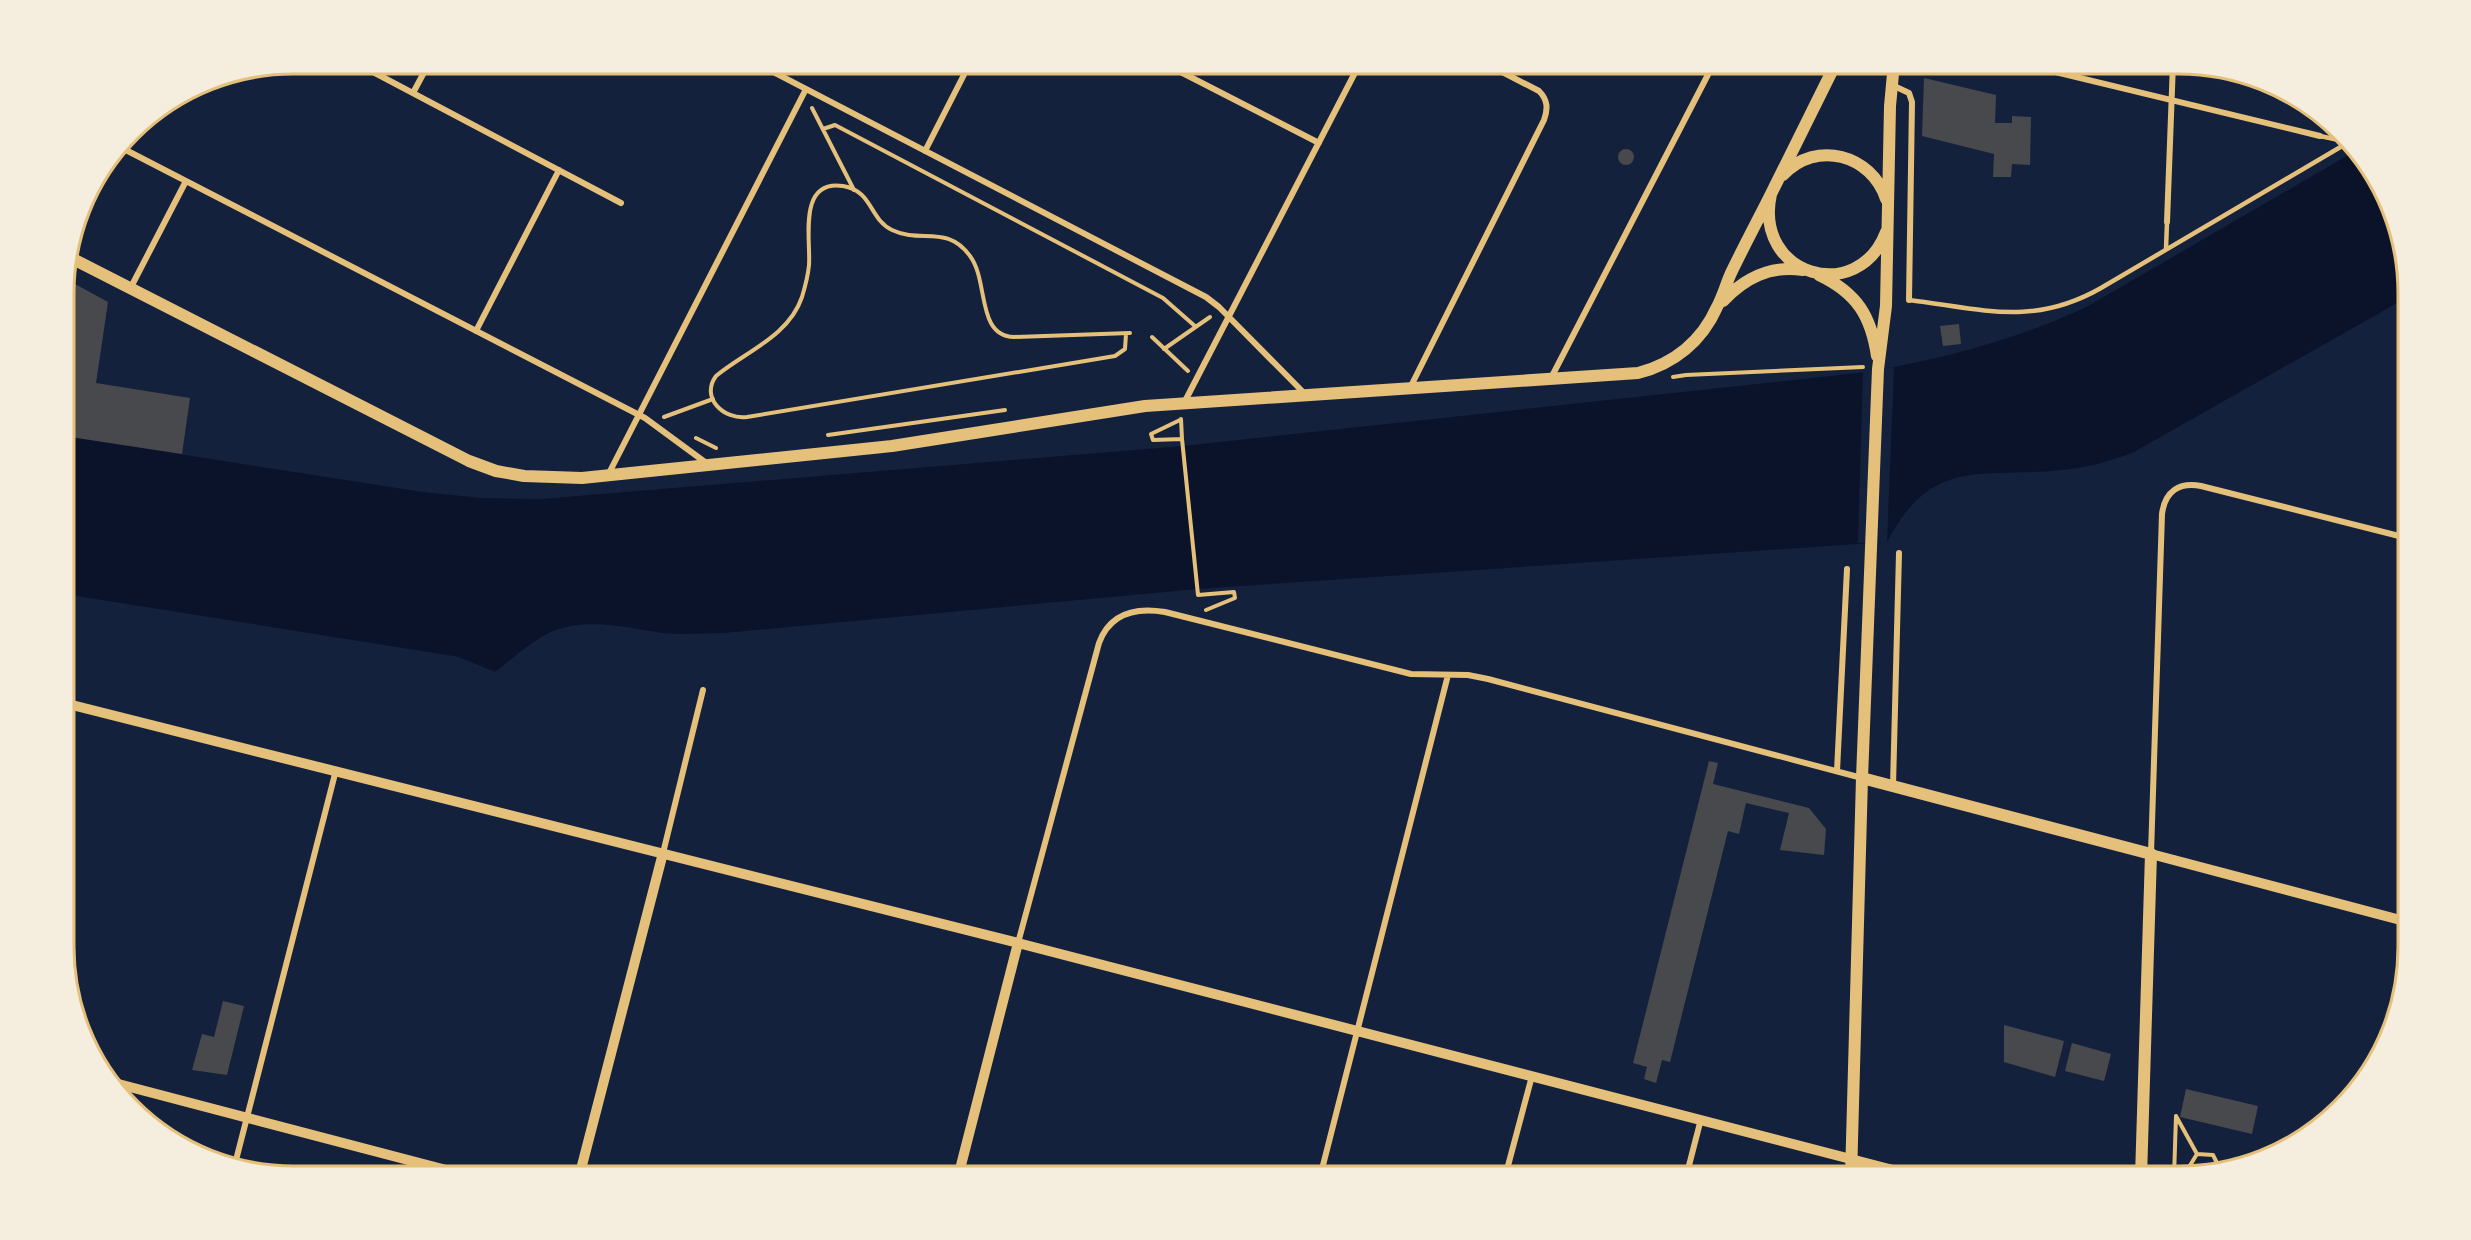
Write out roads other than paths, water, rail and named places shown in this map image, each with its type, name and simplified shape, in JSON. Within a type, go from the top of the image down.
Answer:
[{"type":"main road","points":[[1718,306],[1733,269],[1831,74]]},
{"type":"main road","points":[[1852,1166],[1862,778],[1878,369],[1886,306],[1893,74]]},
{"type":"main road","points":[[76,261],[483,466],[510,474],[537,478],[608,476],[892,446],[1127,408],[1628,375],[1655,368],[1681,354],[1695,340],[1718,306],[1735,289],[1757,275],[1785,269],[1812,272],[1840,273],[1862,264],[1879,246],[1888,219],[1886,198],[1878,182],[1867,168],[1843,156],[1826,154],[1808,158],[1786,172],[1773,190],[1768,219],[1772,236],[1786,257],[1812,272],[1841,287],[1864,312],[1873,333],[1878,369]]},
{"type":"main road","points":[[1862,778],[2151,854],[2141,1166]]},
{"type":"street","points":[[377,74],[621,203]]},
{"type":"street","points":[[413,93],[423,74]]},
{"type":"street","points":[[777,74],[1200,294],[1229,317],[1307,395]]},
{"type":"street","points":[[925,151],[964,74]]},
{"type":"street","points":[[1184,74],[1318,143]]},
{"type":"street","points":[[1184,403],[1354,74]]},
{"type":"street","points":[[1410,389],[1544,120],[1547,102],[1539,91],[1506,74]]},
{"type":"street","points":[[1550,380],[1708,74]]},
{"type":"street","points":[[2063,74],[2320,136]]},
{"type":"street","points":[[2167,222],[2172,74]]},
{"type":"street","points":[[1892,85],[1909,93],[1912,102],[1909,300]]},
{"type":"street","points":[[608,476],[806,89]]},
{"type":"street","points":[[126,150],[639,415],[662,428],[710,465]]},
{"type":"street","points":[[476,331],[559,170]]},
{"type":"street","points":[[130,289],[186,181]]},
{"type":"street","points":[[2398,536],[2201,486],[2186,485],[2173,489],[2165,500],[2162,514],[2151,854],[2398,918]]},
{"type":"street","points":[[1893,786],[1899,553]]},
{"type":"street","points":[[1837,771],[1847,569]]},
{"type":"street","points":[[961,1166],[1099,643],[1106,628],[1119,616],[1146,610],[1165,612],[1411,674],[1488,679],[1862,778]]},
{"type":"street","points":[[1323,1166],[1448,675]]},
{"type":"street","points":[[582,1166],[703,690]]},
{"type":"street","points":[[74,705],[1018,943],[1701,1118],[1878,1166]]},
{"type":"street","points":[[236,1159],[336,770]]},
{"type":"street","points":[[1508,1166],[1532,1075]]},
{"type":"street","points":[[123,1086],[431,1166]]},
{"type":"street","points":[[1689,1166],[1701,1118]]},
{"type":"lane","points":[[2320,136],[2334,139]]},
{"type":"lane","points":[[1909,300],[2006,312],[2050,309],[2088,295],[2341,146]]},
{"type":"lane","points":[[2166,249],[2167,222]]},
{"type":"water","points":[[2349,155],[2361,171],[2381,208],[2396,264],[2398,303],[2134,452],[2081,468],[1983,474],[1941,483],[1922,495],[1904,514],[1887,542],[1198,589],[723,633],[670,634],[609,625],[569,626],[532,643],[495,672],[459,657],[74,596],[74,438],[423,492],[482,498],[541,499],[1183,446],[1867,372],[1924,361],[2009,338],[2090,305]]}]
